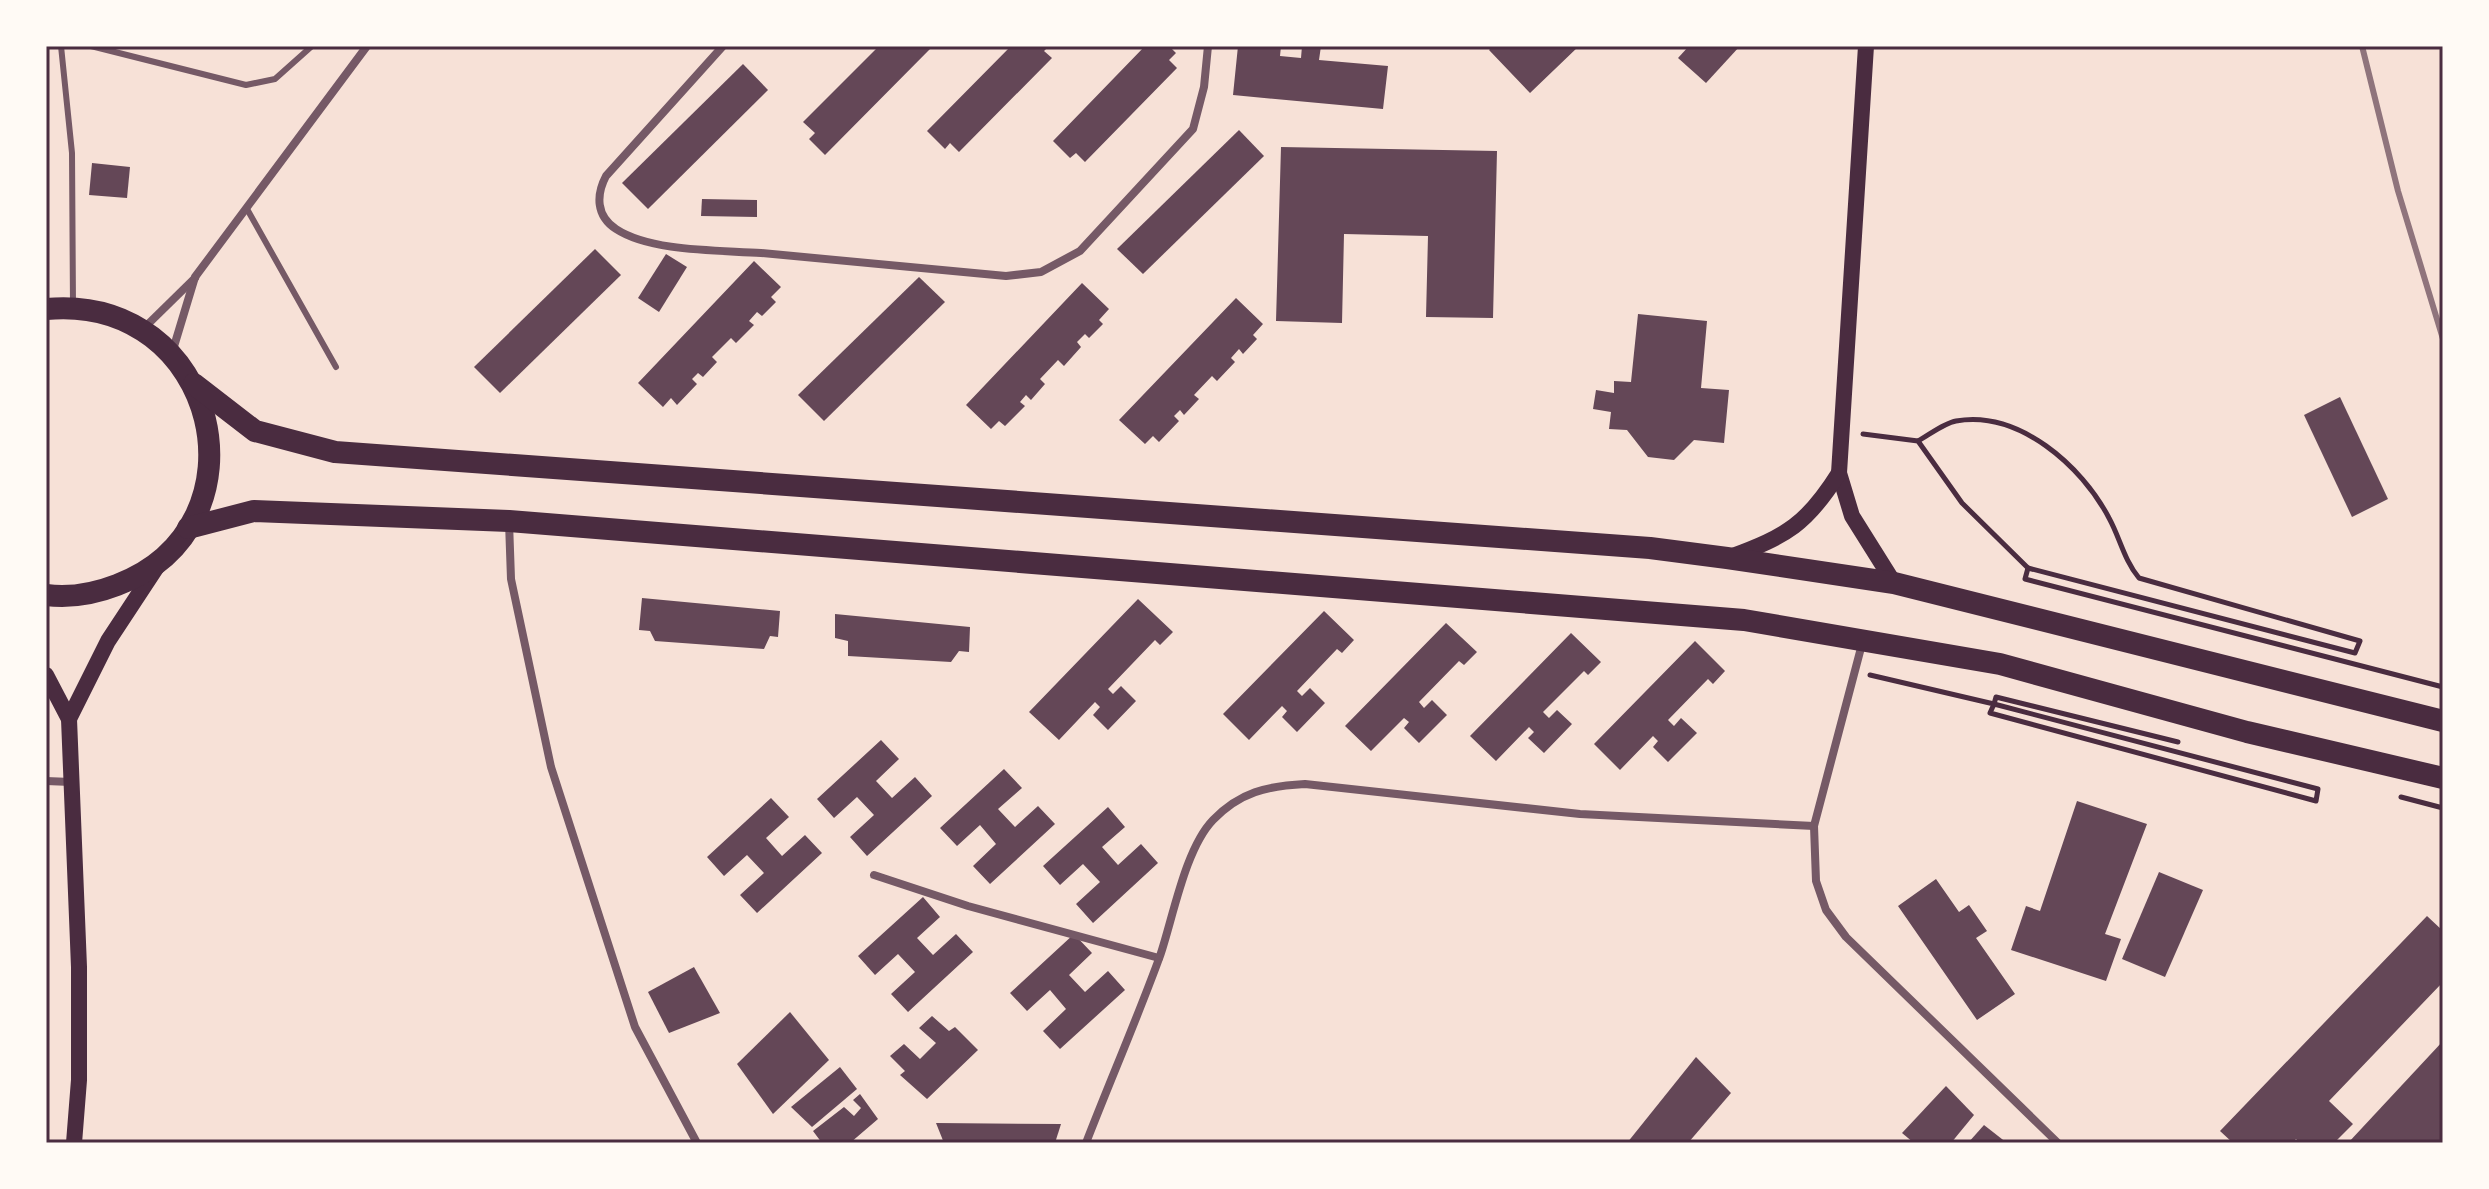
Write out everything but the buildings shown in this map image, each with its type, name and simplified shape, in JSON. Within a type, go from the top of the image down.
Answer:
[{"type":"highway","points":[[46,309],[73,307],[109,313],[143,329],[172,353],[194,384],[207,419],[210,457],[203,494],[188,528],[164,557],[133,579],[98,593],[46,595]]},
{"type":"highway","points":[[194,384],[255,431],[335,452],[1650,548],[1894,583],[2443,721]]},
{"type":"highway","points":[[188,528],[254,511],[509,521],[1744,620],[2053,677],[2247,732],[2443,778]]},
{"type":"main road","points":[[1866,46],[1844,432],[1839,473],[1856,525],[1894,583]]},
{"type":"main road","points":[[1727,558],[1775,540],[1796,526],[1818,506],[1839,473]]},
{"type":"main road","points":[[69,719],[108,641],[164,557]]},
{"type":"main road","points":[[46,675],[69,719],[79,967],[79,1080],[74,1143]]},
{"type":"street","points":[[143,329],[195,277],[367,46]]},
{"type":"street","points":[[723,46],[606,176],[599,189],[599,207],[606,221],[615,229],[646,240],[703,250],[1006,276],[1041,272],[1080,251],[1193,129],[1204,87],[1208,46]]},
{"type":"street","points":[[172,353],[195,277]]},
{"type":"street","points":[[509,521],[511,579],[551,767],[635,1027],[697,1143]]},
{"type":"street","points":[[1863,640],[1814,826],[1816,881],[1826,910],[1846,937],[2058,1143]]},
{"type":"street","points":[[46,781],[71,782]]},
{"type":"street","points":[[1086,1143],[1159,958],[1193,856],[1210,823],[1240,797],[1268,786],[1305,784],[1580,814],[1814,826]]},
{"type":"street","points":[[874,875],[968,906],[1159,958]]},
{"type":"lane","points":[[61,46],[72,153],[73,307]]},
{"type":"lane","points":[[91,46],[246,85],[275,79],[312,46]]},
{"type":"lane","points":[[247,209],[336,367]]},
{"type":"path","points":[[1844,432],[1918,441],[1954,421],[1992,421],[2019,428],[2084,480],[2109,517],[2129,566],[2139,578],[2360,641],[2355,653],[2028,568],[1962,503],[1918,441]]},
{"type":"path","points":[[2028,568],[2025,579],[2443,687]]},
{"type":"path","points":[[1857,672],[1994,704],[2318,789],[2316,801],[1990,713],[1994,704]]},
{"type":"railway","points":[[2362,46],[2398,191],[2443,339]]}]
